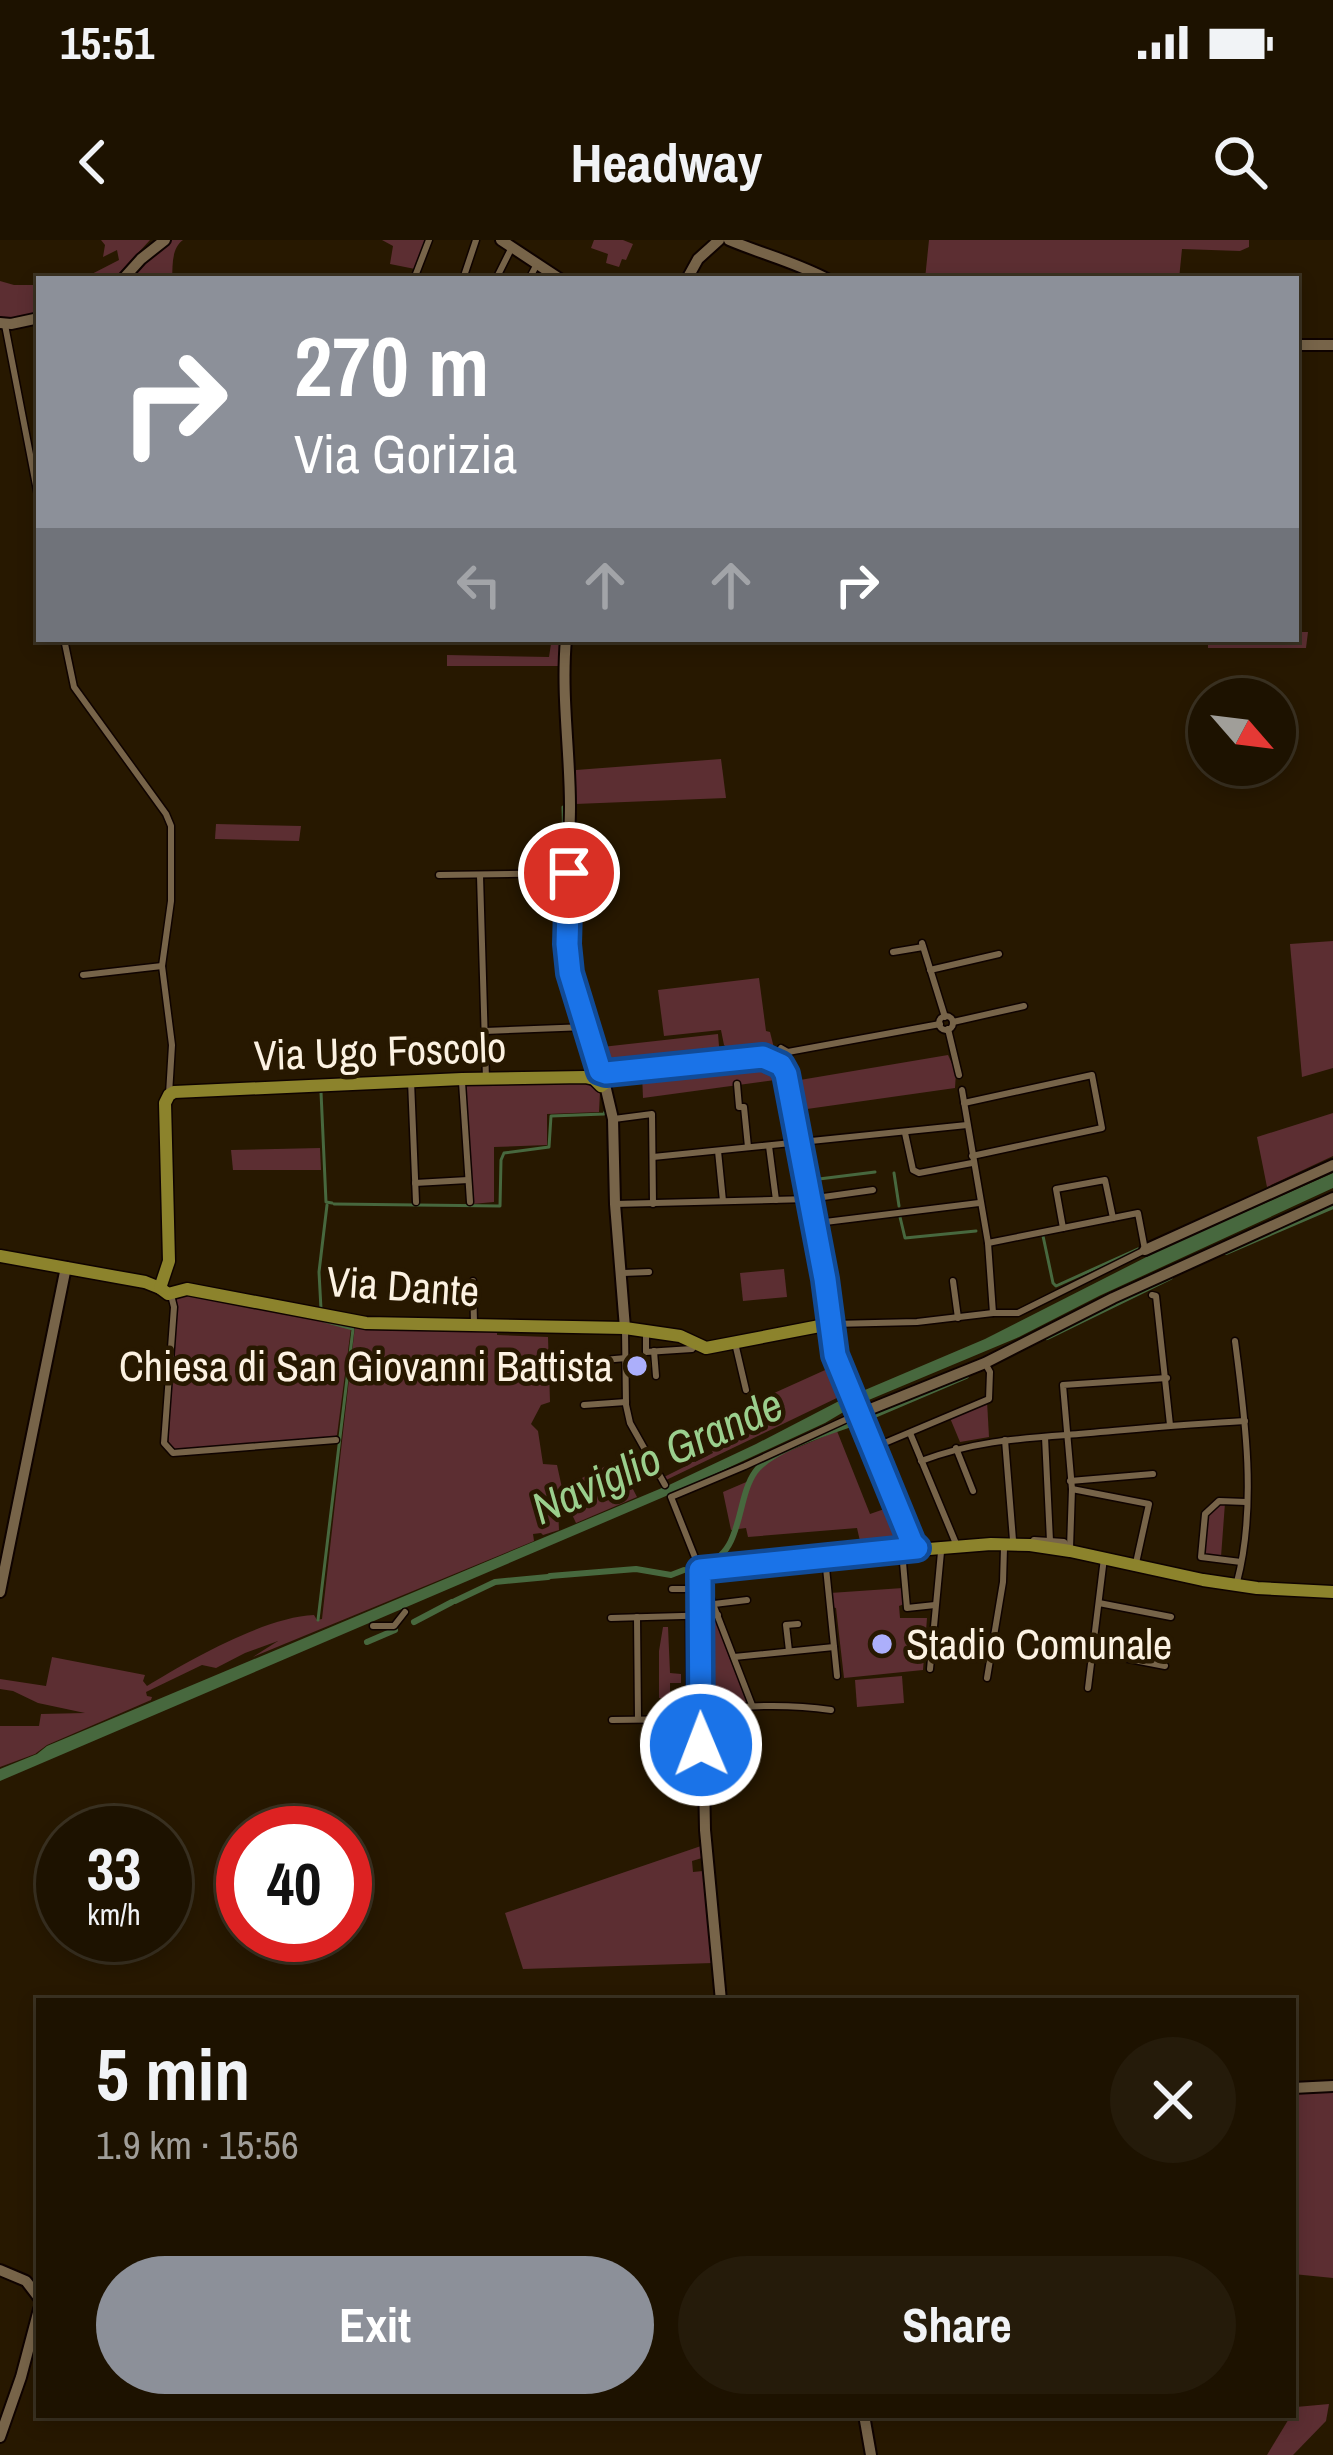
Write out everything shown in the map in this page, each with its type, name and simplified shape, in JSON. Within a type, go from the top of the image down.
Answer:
[{"type":"main road","name":"Via Ugo Foscolo","points":[[169,1095],[411,1081],[601,1077],[782,1057]]},
{"type":"main road","points":[[782,1057],[832,1340],[912,1543],[910,1549],[1068,1543],[1136,1567],[1236,1585],[1333,1592]]},
{"type":"main road","points":[[168,1284],[165,1102],[169,1095]]},
{"type":"main road","name":"Via Dante","points":[[0,1256],[366,1323],[625,1328],[680,1336],[699,1345]]},
{"type":"main road","points":[[699,1345],[735,1343],[829,1323]]},
{"type":"street","points":[[126,276],[165,240]]},
{"type":"street","points":[[415,276],[428,240]]},
{"type":"street","points":[[464,276],[476,240]]},
{"type":"street","points":[[689,276],[698,259],[719,240]]},
{"type":"street","points":[[729,240],[802,273]]},
{"type":"street","points":[[497,276],[507,244],[556,276]]},
{"type":"street","points":[[531,276],[538,264]]},
{"type":"street","points":[[36,318],[2,324],[36,487]]},
{"type":"street","points":[[1299,345],[1333,346]]},
{"type":"street","points":[[65,642],[74,687],[171,826],[171,902],[162,966],[172,1045],[169,1095]]},
{"type":"street","points":[[566,642],[568,959],[613,1119],[626,1402],[630,1423],[665,1484]]},
{"type":"street","points":[[439,875],[569,873]]},
{"type":"street","points":[[480,876],[486,1078]]},
{"type":"street","points":[[893,952],[923,945],[959,1075]]},
{"type":"street","points":[[930,970],[999,954]]},
{"type":"street","points":[[83,975],[162,966]]},
{"type":"street","points":[[782,1057],[1024,1006]]},
{"type":"street","points":[[484,1030],[587,1027]]},
{"type":"street","points":[[905,1132],[913,1170],[919,1173],[1102,1128],[1092,1076],[964,1103]]},
{"type":"street","points":[[462,1079],[470,1202]]},
{"type":"street","points":[[411,1081],[416,1202]]},
{"type":"street","points":[[736,1084],[748,1147]]},
{"type":"street","points":[[962,1090],[988,1243],[994,1313]]},
{"type":"street","points":[[613,1119],[652,1114],[653,1204]]},
{"type":"street","points":[[653,1157],[967,1125]]},
{"type":"street","points":[[769,1146],[776,1199]]},
{"type":"street","points":[[718,1151],[723,1201]]},
{"type":"street","points":[[829,1323],[1018,1313],[1333,1165]]},
{"type":"street","points":[[415,1183],[468,1180]]},
{"type":"street","points":[[1063,1228],[1056,1190],[1072,1186],[1106,1180],[1113,1218]]},
{"type":"street","points":[[615,1204],[809,1199],[873,1190]]},
{"type":"street","points":[[612,1720],[690,1719],[694,1617],[703,1590],[700,1570],[671,1497],[857,1412],[986,1365],[1113,1298],[1333,1198]]},
{"type":"street","points":[[814,1224],[979,1203]]},
{"type":"street","points":[[988,1243],[1138,1213],[1145,1250]]},
{"type":"street","points":[[0,1592],[66,1267]]},
{"type":"street","points":[[620,1274],[649,1272]]},
{"type":"street","points":[[473,1281],[474,1327]]},
{"type":"street","points":[[953,1281],[958,1318]]},
{"type":"street","points":[[168,1284],[174,1315],[164,1442],[169,1451],[336,1440]]},
{"type":"street","points":[[1152,1295],[1156,1296],[1170,1425]]},
{"type":"street","points":[[646,1332],[646,1352],[699,1345]]},
{"type":"street","points":[[1235,1341],[1245,1421],[1246,1502],[1236,1585]]},
{"type":"street","points":[[735,1343],[746,1390]]},
{"type":"street","points":[[653,1351],[656,1376]]},
{"type":"street","points":[[570,1363],[626,1358]]},
{"type":"street","points":[[872,1449],[988,1399],[986,1365]]},
{"type":"street","points":[[1003,1543],[1068,1543],[1071,1485],[1063,1385],[1166,1378]]},
{"type":"street","points":[[584,1405],[626,1402]]},
{"type":"street","points":[[921,1462],[956,1448],[1005,1440],[1245,1421]]},
{"type":"street","points":[[910,1433],[957,1546]]},
{"type":"street","points":[[1045,1437],[1050,1540]]},
{"type":"street","points":[[987,1678],[1003,1582],[1005,1440]]},
{"type":"street","points":[[956,1448],[973,1491]]},
{"type":"street","points":[[1071,1485],[1153,1474]]},
{"type":"street","points":[[1071,1485],[1149,1504],[1136,1567]]},
{"type":"street","points":[[1242,1562],[1202,1557],[1205,1514],[1219,1501],[1246,1502]]},
{"type":"street","points":[[930,1670],[941,1548]]},
{"type":"street","points":[[700,1570],[910,1549],[908,1608],[935,1606]]},
{"type":"street","points":[[824,1558],[837,1676]]},
{"type":"street","points":[[1088,1688],[1104,1558]]},
{"type":"street","points":[[672,1589],[703,1590],[714,1604],[752,1705]]},
{"type":"street","points":[[714,1604],[747,1600]]},
{"type":"street","points":[[1099,1603],[1171,1617]]},
{"type":"street","points":[[374,1626],[395,1629],[405,1612]]},
{"type":"street","points":[[611,1618],[718,1615]]},
{"type":"street","points":[[638,1617],[638,1719]]},
{"type":"street","points":[[694,1617],[705,1830],[721,1998]]},
{"type":"street","points":[[789,1652],[786,1625],[798,1624]]},
{"type":"street","points":[[734,1658],[834,1647]]},
{"type":"street","points":[[1093,1652],[1165,1666]]},
{"type":"street","points":[[709,1710],[752,1705],[831,1710]]},
{"type":"street","points":[[1298,2087],[1333,2086]]},
{"type":"street","points":[[0,2270],[26,2281],[36,2293]]},
{"type":"street","points":[[0,2437],[36,2320]]},
{"type":"street","points":[[865,2418],[871,2455]]},
{"type":"shaded area","points":[[101,240],[150,240],[117,276],[88,276],[119,260],[117,250],[103,257]]},
{"type":"shaded area","points":[[168,240],[183,240],[175,253],[172,276],[130,276]]},
{"type":"shaded area","points":[[382,240],[426,240],[415,269],[390,264],[393,246]]},
{"type":"shaded area","points":[[594,240],[633,244],[619,267],[606,263],[608,254],[591,248]]},
{"type":"shaded area","points":[[929,240],[1249,240],[1249,247],[1240,251],[1182,249],[1179,276],[925,276]]},
{"type":"shaded area","points":[[0,281],[36,285],[36,313],[0,319]]},
{"type":"shaded area","points":[[1299,632],[1308,632],[1306,648],[1208,648],[1208,642],[1299,642]]},
{"type":"shaded area","points":[[551,644],[560,645],[558,666],[447,666],[447,655],[549,657]]},
{"type":"shaded area","points":[[721,759],[726,798],[575,804],[576,770]]},
{"type":"shaded area","points":[[216,824],[301,826],[299,841],[215,839]]},
{"type":"shaded area","points":[[1333,941],[1333,1068],[1302,1077],[1290,944]]},
{"type":"shaded area","points":[[759,978],[766,1031],[775,1052],[732,1052],[724,1045],[721,1030],[664,1036],[658,990]]},
{"type":"shaded area","points":[[718,1034],[725,1055],[613,1066],[602,1047]]},
{"type":"shaded area","points":[[948,1055],[956,1072],[955,1088],[800,1110],[794,1081]]},
{"type":"shaded area","points":[[761,1063],[774,1068],[783,1079],[643,1098],[642,1074]]},
{"type":"shaded area","points":[[466,1083],[586,1083],[600,1092],[599,1112],[547,1114],[547,1145],[494,1147],[494,1202],[472,1204]]},
{"type":"shaded area","points":[[1333,1113],[1333,1156],[1267,1187],[1257,1137]]},
{"type":"shaded area","points":[[320,1148],[321,1170],[233,1170],[231,1150]]},
{"type":"shaded area","points":[[1333,1173],[1333,1188],[1019,1337],[852,1407],[687,1487],[0,1781],[0,1769],[47,1746],[669,1485],[839,1401],[985,1339],[1168,1246]]},
{"type":"shaded area","points":[[784,1269],[787,1297],[743,1301],[740,1273]]},
{"type":"shaded area","points":[[186,1292],[351,1328],[337,1435],[168,1448],[177,1299]]},
{"type":"shaded area","points":[[355,1326],[497,1328],[497,1335],[548,1337],[550,1402],[541,1405],[531,1424],[538,1431],[543,1464],[557,1465],[562,1488],[618,1460],[637,1497],[576,1523],[567,1504],[558,1510],[559,1530],[533,1534],[534,1541],[253,1657],[278,1641],[216,1668],[202,1665],[146,1692],[151,1700],[0,1767],[0,1726],[39,1726],[41,1714],[85,1713],[0,1689],[0,1679],[46,1686],[52,1657],[145,1675],[147,1686],[251,1631],[294,1618],[314,1615],[322,1619]]},
{"type":"shaded area","points":[[834,1366],[841,1396],[662,1478],[713,1453],[704,1432],[745,1412],[752,1403]]},
{"type":"shaded area","points":[[987,1401],[989,1437],[960,1442],[950,1418]]},
{"type":"shaded area","points":[[837,1431],[870,1514],[893,1506],[911,1547],[862,1550],[857,1528],[748,1537],[746,1528],[731,1530],[723,1492],[751,1480],[770,1459]]},
{"type":"shaded area","points":[[1225,1503],[1221,1557],[1203,1555],[1208,1517]]},
{"type":"shaded area","name":"Stadio Comunale","points":[[903,1588],[900,1618],[927,1618],[923,1670],[844,1678],[830,1593]]},
{"type":"shaded area","points":[[717,1616],[751,1705],[703,1708],[701,1618]]},
{"type":"shaded area","points":[[663,1627],[668,1627],[670,1673],[681,1674],[681,1683],[670,1683],[670,1698],[659,1698]]},
{"type":"shaded area","points":[[902,1676],[904,1703],[857,1707],[855,1680]]},
{"type":"shaded area","points":[[701,1846],[702,1858],[692,1861],[693,1872],[703,1871],[713,1963],[523,1969],[505,1913]]},
{"type":"shaded area","points":[[1333,2089],[1333,2278],[1296,2274],[1296,2091]]},
{"type":"shaded area","points":[[1329,2404],[1326,2421],[1293,2455],[1267,2455],[1289,2418],[1296,2418],[1296,2407]]},
{"type":"waterway","points":[[563,807],[564,847]]},
{"type":"waterway","points":[[561,939],[569,997],[582,1026]]},
{"type":"waterway","points":[[321,1092],[326,1202],[332,1203]]},
{"type":"waterway","points":[[334,1204],[500,1206],[504,1153],[549,1147],[551,1116],[604,1114],[606,1110]]},
{"type":"waterway","points":[[811,1180],[875,1172]]},
{"type":"waterway","points":[[894,1173],[899,1206]]},
{"type":"waterway","points":[[321,1309],[319,1272],[327,1205]]},
{"type":"waterway","points":[[1226,1252],[1333,1206]]},
{"type":"waterway","points":[[900,1217],[905,1238],[976,1231]]},
{"type":"waterway","points":[[1043,1236],[1056,1286],[1140,1248]]},
{"type":"waterway","points":[[1047,1337],[1170,1277]]},
{"type":"waterway","points":[[318,1620],[353,1329],[324,1321]]},
{"type":"waterway","points":[[865,1419],[966,1376]]},
{"type":"waterway","name":"Naviglio Grande","points":[[701,1565],[725,1551],[749,1484],[763,1464],[802,1442],[857,1422]]},
{"type":"waterway","points":[[550,1576],[636,1569],[671,1575],[684,1570]]},
{"type":"waterway","points":[[455,1601],[495,1582],[548,1577]]},
{"type":"waterway","points":[[414,1622],[452,1602]]},
{"type":"waterway","points":[[367,1642],[395,1630]]},
{"type":"place","name":"Chiesa di San Giovanni Battista","points":[[637,1366]]},
{"type":"place","name":"Stadio Comunale","points":[[882,1644]]},
{"type":"route","points":[[569,873],[570,973],[600,1071],[763,1057],[781,1065],[786,1074],[835,1355],[917,1548],[700,1570],[701,1745]]}]
